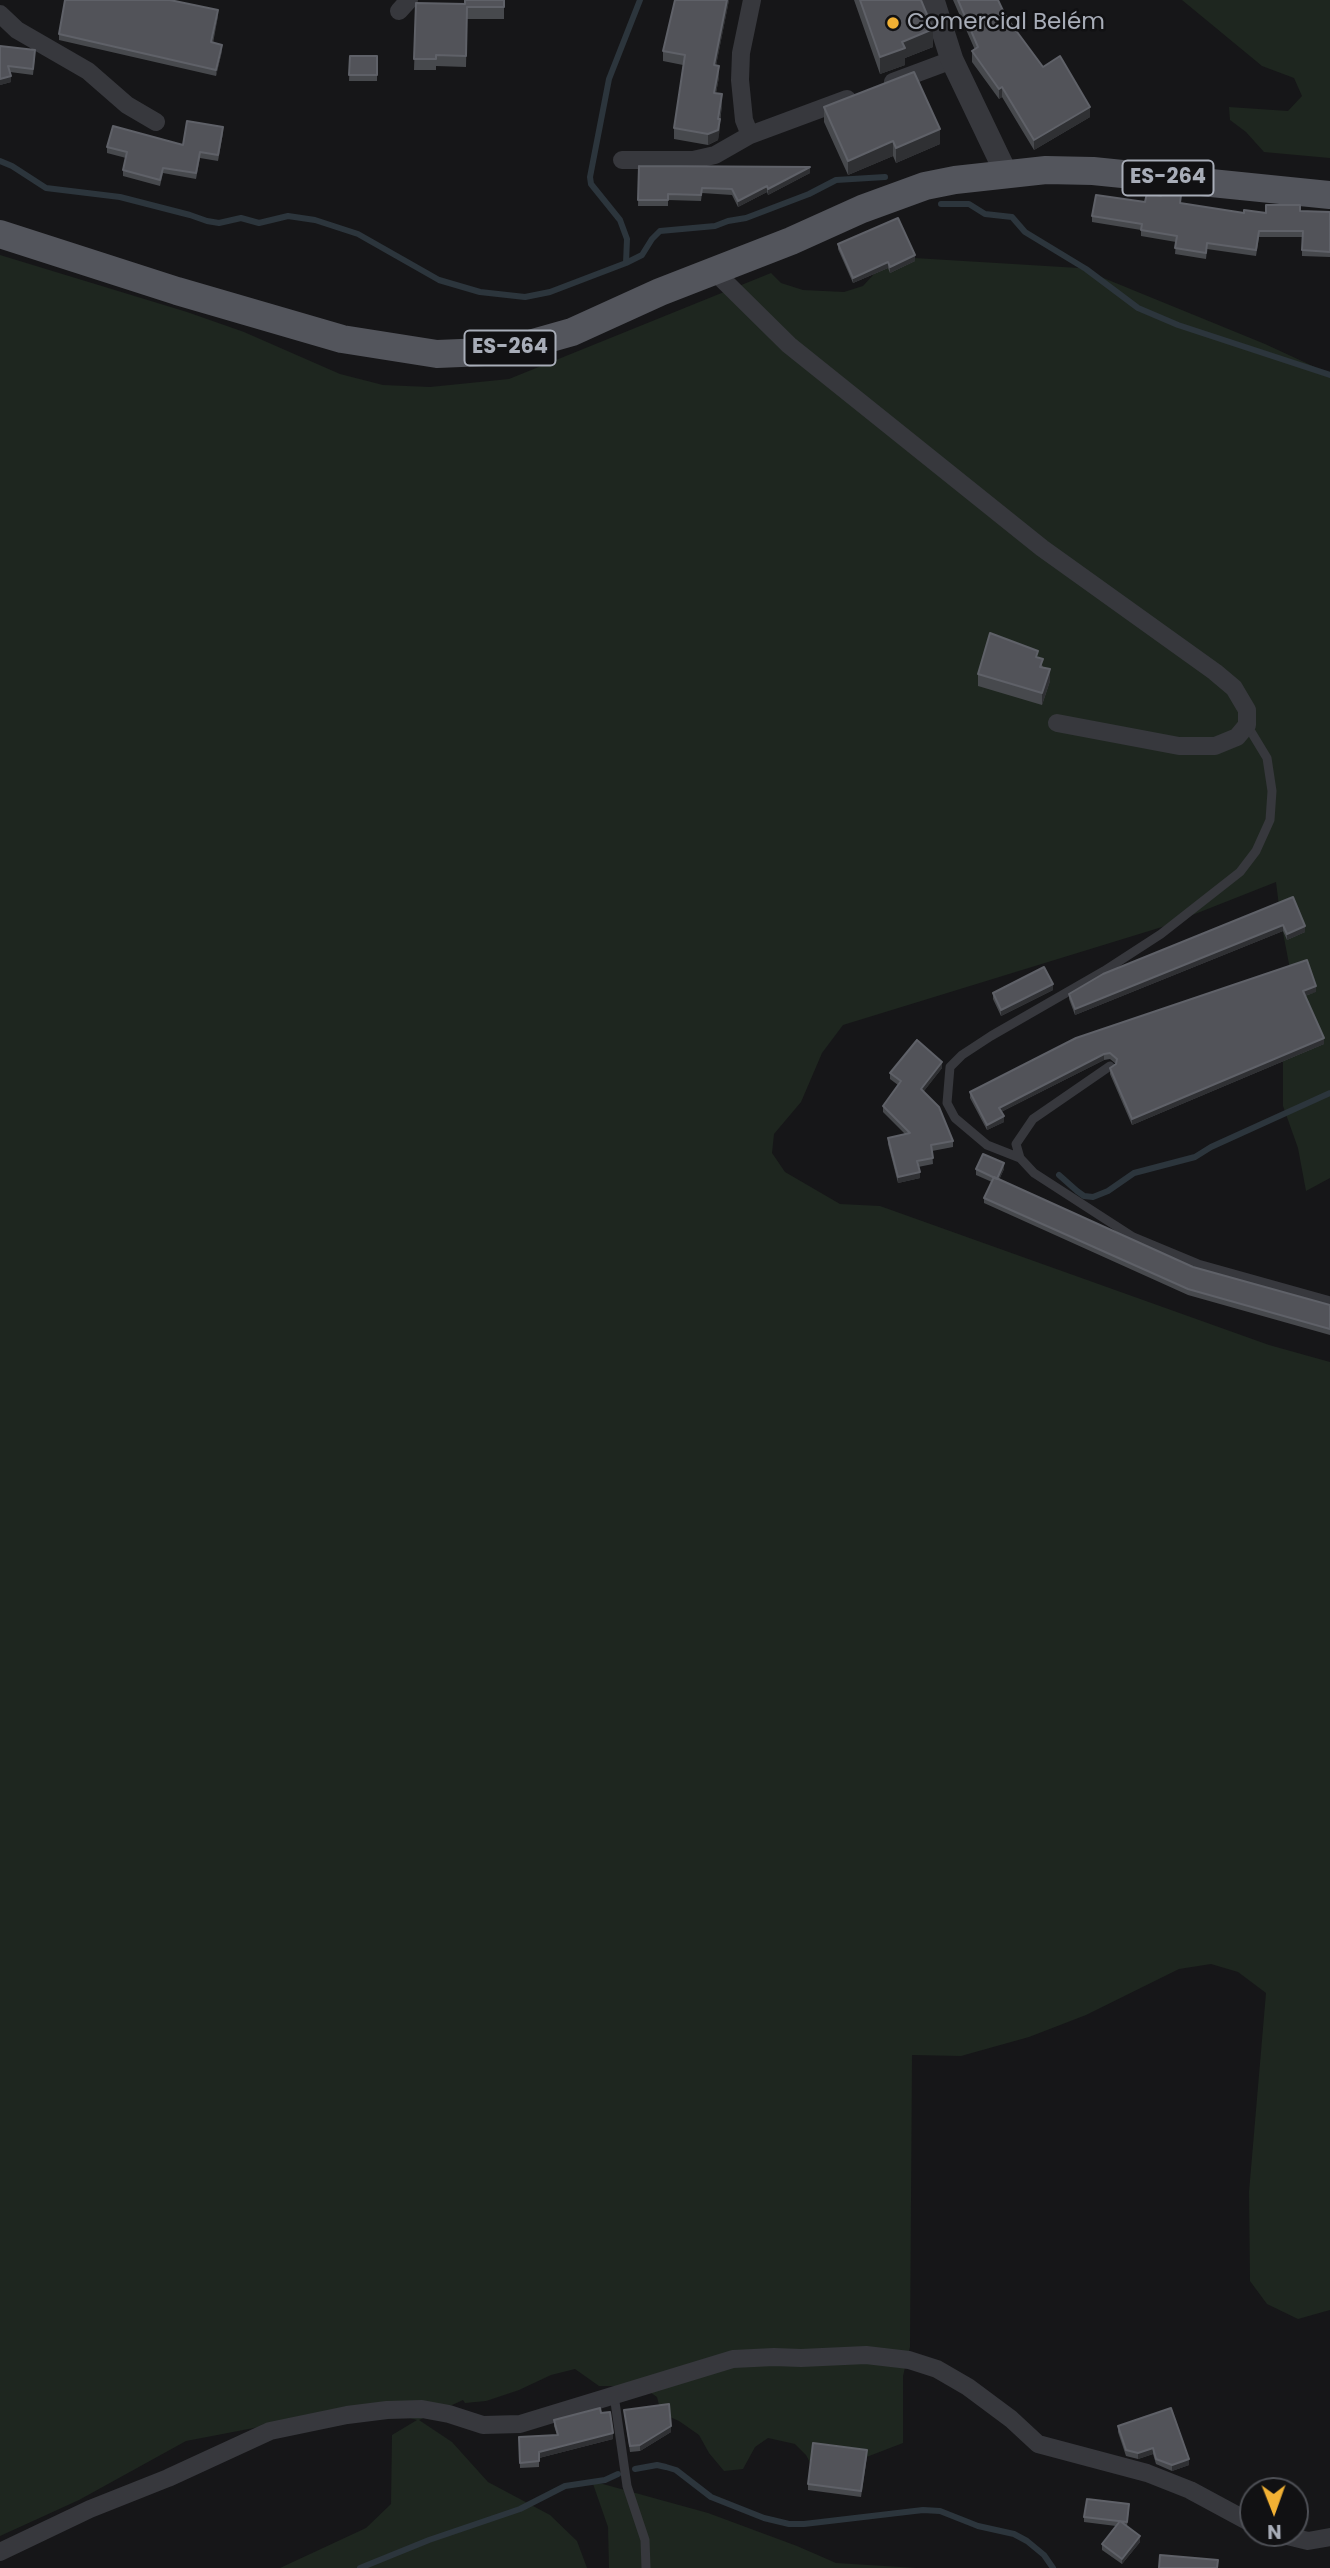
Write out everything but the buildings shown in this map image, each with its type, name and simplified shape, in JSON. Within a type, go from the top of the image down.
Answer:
[{"type":"main road","name":"ES-264","points":[[0,234],[201,298],[342,339],[437,355],[485,352],[526,345],[572,332],[660,292],[791,241],[862,209],[925,187],[1006,173],[1046,170],[1093,172],[1330,195]]},
{"type":"street","points":[[750,135],[744,120],[740,80],[741,53],[751,0]]},
{"type":"street","points":[[933,0],[952,60],[1006,173]]},
{"type":"street","points":[[0,14],[17,30],[88,71],[127,105],[156,122]]},
{"type":"street","points":[[622,160],[693,160],[715,155],[750,135],[952,60]]},
{"type":"street","points":[[714,271],[789,345],[1042,548],[1234,688],[1247,710],[1247,725],[1237,737],[1214,746],[1179,746],[1057,723]]},
{"type":"street","points":[[0,2552],[90,2509],[168,2478],[270,2431],[347,2415],[422,2409],[483,2425],[520,2424],[733,2359],[866,2355],[909,2360],[937,2369],[968,2387],[1012,2419],[1038,2444],[1147,2473],[1190,2490],[1239,2516]]},
{"type":"street","points":[[1309,2541],[1330,2537]]},
{"type":"lane","points":[[1247,725],[1267,758],[1272,791],[1270,820],[1256,851],[1240,872],[1161,934],[962,1055],[950,1067],[947,1103],[954,1118],[987,1145],[1020,1158],[1034,1173],[1133,1237],[1198,1264],[1330,1301]]},
{"type":"lane","points":[[1020,1158],[1016,1144],[1033,1119],[1110,1066]]},
{"type":"lane","points":[[614,2394],[627,2486],[645,2540],[646,2568]]},
{"type":"shaded area","points":[[1182,0],[1330,0],[1330,158],[1264,152],[1246,132],[1230,120],[1229,107],[1288,111],[1302,96],[1294,78],[1262,66]]},
{"type":"shaded area","points":[[0,255],[187,312],[244,332],[340,374],[383,385],[430,387],[509,379],[771,273],[781,283],[803,290],[844,292],[863,286],[874,274],[898,257],[1079,268],[1265,344],[1330,374],[1330,1178],[1306,1191],[1298,1148],[1283,1106],[1283,1056],[1289,964],[1276,882],[1162,927],[843,1025],[822,1053],[801,1102],[774,1134],[772,1153],[785,1172],[840,1204],[880,1206],[1269,1345],[1330,1362],[1330,2310],[1298,2319],[1267,2304],[1250,2281],[1249,2192],[1266,1993],[1238,1972],[1211,1964],[1179,1969],[1086,2015],[1029,2037],[961,2056],[912,2055],[910,2347],[903,2376],[903,2443],[817,2476],[806,2455],[795,2444],[768,2438],[755,2447],[743,2469],[724,2471],[699,2435],[661,2413],[657,2397],[641,2386],[599,2386],[575,2369],[551,2375],[486,2401],[465,2403],[463,2400],[419,2420],[452,2442],[488,2482],[550,2515],[577,2541],[587,2568],[280,2568],[366,2528],[391,2504],[392,2435],[417,2420],[396,2414],[259,2427],[186,2441],[79,2500],[0,2536]]},
{"type":"shaded area","points":[[592,2481],[708,2513],[836,2563],[917,2568],[609,2568],[608,2527]]},
{"type":"waterway","points":[[626,263],[627,239],[620,220],[591,184],[590,177],[609,79],[640,0]]},
{"type":"waterway","points":[[0,161],[46,188],[120,197],[207,221],[219,223],[241,218],[259,223],[288,216],[315,220],[358,234],[439,280],[480,292],[525,297],[550,292],[626,263],[642,255],[660,231],[715,226],[746,218],[809,194],[836,180],[885,177]]},
{"type":"waterway","points":[[941,204],[969,204],[985,214],[1012,217],[1025,232],[1086,269],[1138,308],[1178,325],[1330,375]]},
{"type":"waterway","points":[[1059,1175],[1084,1196],[1093,1197],[1108,1191],[1134,1173],[1195,1157],[1211,1147],[1330,1093]]},
{"type":"waterway","points":[[635,2469],[657,2465],[676,2470],[711,2497],[764,2518],[789,2524],[923,2510],[940,2511],[978,2526],[1014,2534],[1044,2555],[1053,2568]]},
{"type":"waterway","points":[[360,2568],[429,2540],[520,2509],[565,2486],[605,2480],[618,2474]]},
{"type":"place","name":"Comercial Belém","points":[[893,23]]}]
